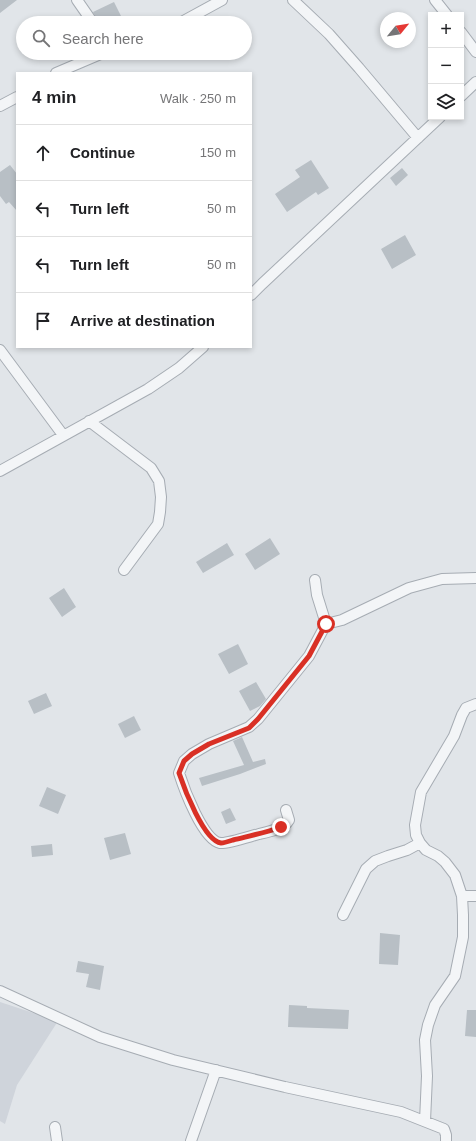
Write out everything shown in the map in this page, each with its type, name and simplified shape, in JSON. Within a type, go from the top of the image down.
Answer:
[{"type":"street","points":[[77,0],[88,16]]},
{"type":"street","points":[[193,16],[222,0]]},
{"type":"street","points":[[293,0],[329,34],[418,138]]},
{"type":"street","points":[[436,0],[445,12]]},
{"type":"street","points":[[464,36],[476,52]]},
{"type":"street","points":[[58,72],[87,60]]},
{"type":"street","points":[[464,93],[476,82]]},
{"type":"street","points":[[0,106],[16,97]]},
{"type":"street","points":[[252,294],[437,120]]},
{"type":"street","points":[[0,471],[148,389],[179,368],[202,348]]},
{"type":"street","points":[[0,350],[63,435]]},
{"type":"street","points":[[89,421],[151,468],[159,481],[161,497],[158,524],[124,570]]},
{"type":"street","points":[[326,624],[342,620],[409,588],[442,579],[476,578]]},
{"type":"street","points":[[286,810],[289,820],[281,827],[268,832],[221,843],[211,838],[204,830],[185,790],[179,773],[184,761],[192,754],[209,744],[249,728],[309,656],[326,624],[317,595],[315,580]]},
{"type":"street","points":[[425,1121],[427,1076],[425,1040],[428,1025],[435,1005],[455,976],[463,936],[462,896],[455,875],[445,862],[438,856],[426,850],[420,843],[416,835],[415,825],[422,792],[454,736],[466,708],[476,704]]},
{"type":"street","points":[[343,915],[351,902],[366,869],[375,862],[407,850],[420,843]]},
{"type":"street","points":[[462,896],[476,896]]},
{"type":"street","points":[[0,991],[100,1037],[174,1060],[401,1112],[444,1129],[446,1141]]},
{"type":"street","points":[[191,1141],[216,1070]]},
{"type":"street","points":[[55,1127],[57,1141]]},
{"type":"shaded area","points":[[0,1002],[58,1021],[17,1085],[5,1124],[0,1121]]},
{"type":"building","points":[[0,0],[17,0],[0,13]]},
{"type":"building","points":[[114,2],[121,16],[95,16],[93,12]]},
{"type":"building","points":[[311,160],[329,188],[318,195],[316,192],[287,212],[275,194],[300,177],[295,170]]},
{"type":"building","points":[[10,165],[16,173],[16,210],[9,202],[6,204],[0,196],[0,172]]},
{"type":"building","points":[[402,168],[408,175],[396,186],[390,178]]},
{"type":"building","points":[[405,235],[416,255],[392,269],[381,249]]},
{"type":"building","points":[[270,538],[280,554],[255,570],[245,554]]},
{"type":"building","points":[[227,543],[234,555],[203,573],[196,562]]},
{"type":"building","points":[[64,588],[76,607],[62,617],[49,598]]},
{"type":"building","points":[[238,644],[248,664],[229,674],[218,654]]},
{"type":"building","points":[[256,682],[266,699],[260,706],[250,711],[239,691]]},
{"type":"building","points":[[46,693],[52,706],[34,714],[28,701]]},
{"type":"building","points":[[134,716],[141,730],[125,738],[118,724]]},
{"type":"building","points":[[242,737],[253,762],[265,759],[266,764],[202,786],[199,778],[244,765],[233,741]]},
{"type":"building","points":[[47,787],[66,795],[58,814],[39,806]]},
{"type":"building","points":[[230,808],[236,820],[226,824],[221,812]]},
{"type":"building","points":[[125,833],[131,854],[110,860],[104,838]]},
{"type":"building","points":[[52,844],[53,855],[32,857],[31,846]]},
{"type":"building","points":[[380,933],[400,935],[398,965],[379,964]]},
{"type":"building","points":[[78,961],[104,966],[100,990],[86,987],[89,974],[76,972]]},
{"type":"building","points":[[289,1005],[307,1006],[307,1008],[349,1010],[348,1029],[288,1027]]},
{"type":"building","points":[[467,1010],[476,1010],[476,1037],[465,1036]]},
{"type":"route","points":[[281,827],[268,832],[221,843],[211,838],[204,830],[185,790],[179,773],[184,761],[192,754],[209,744],[249,728],[258,719],[309,656],[326,624]]}]
